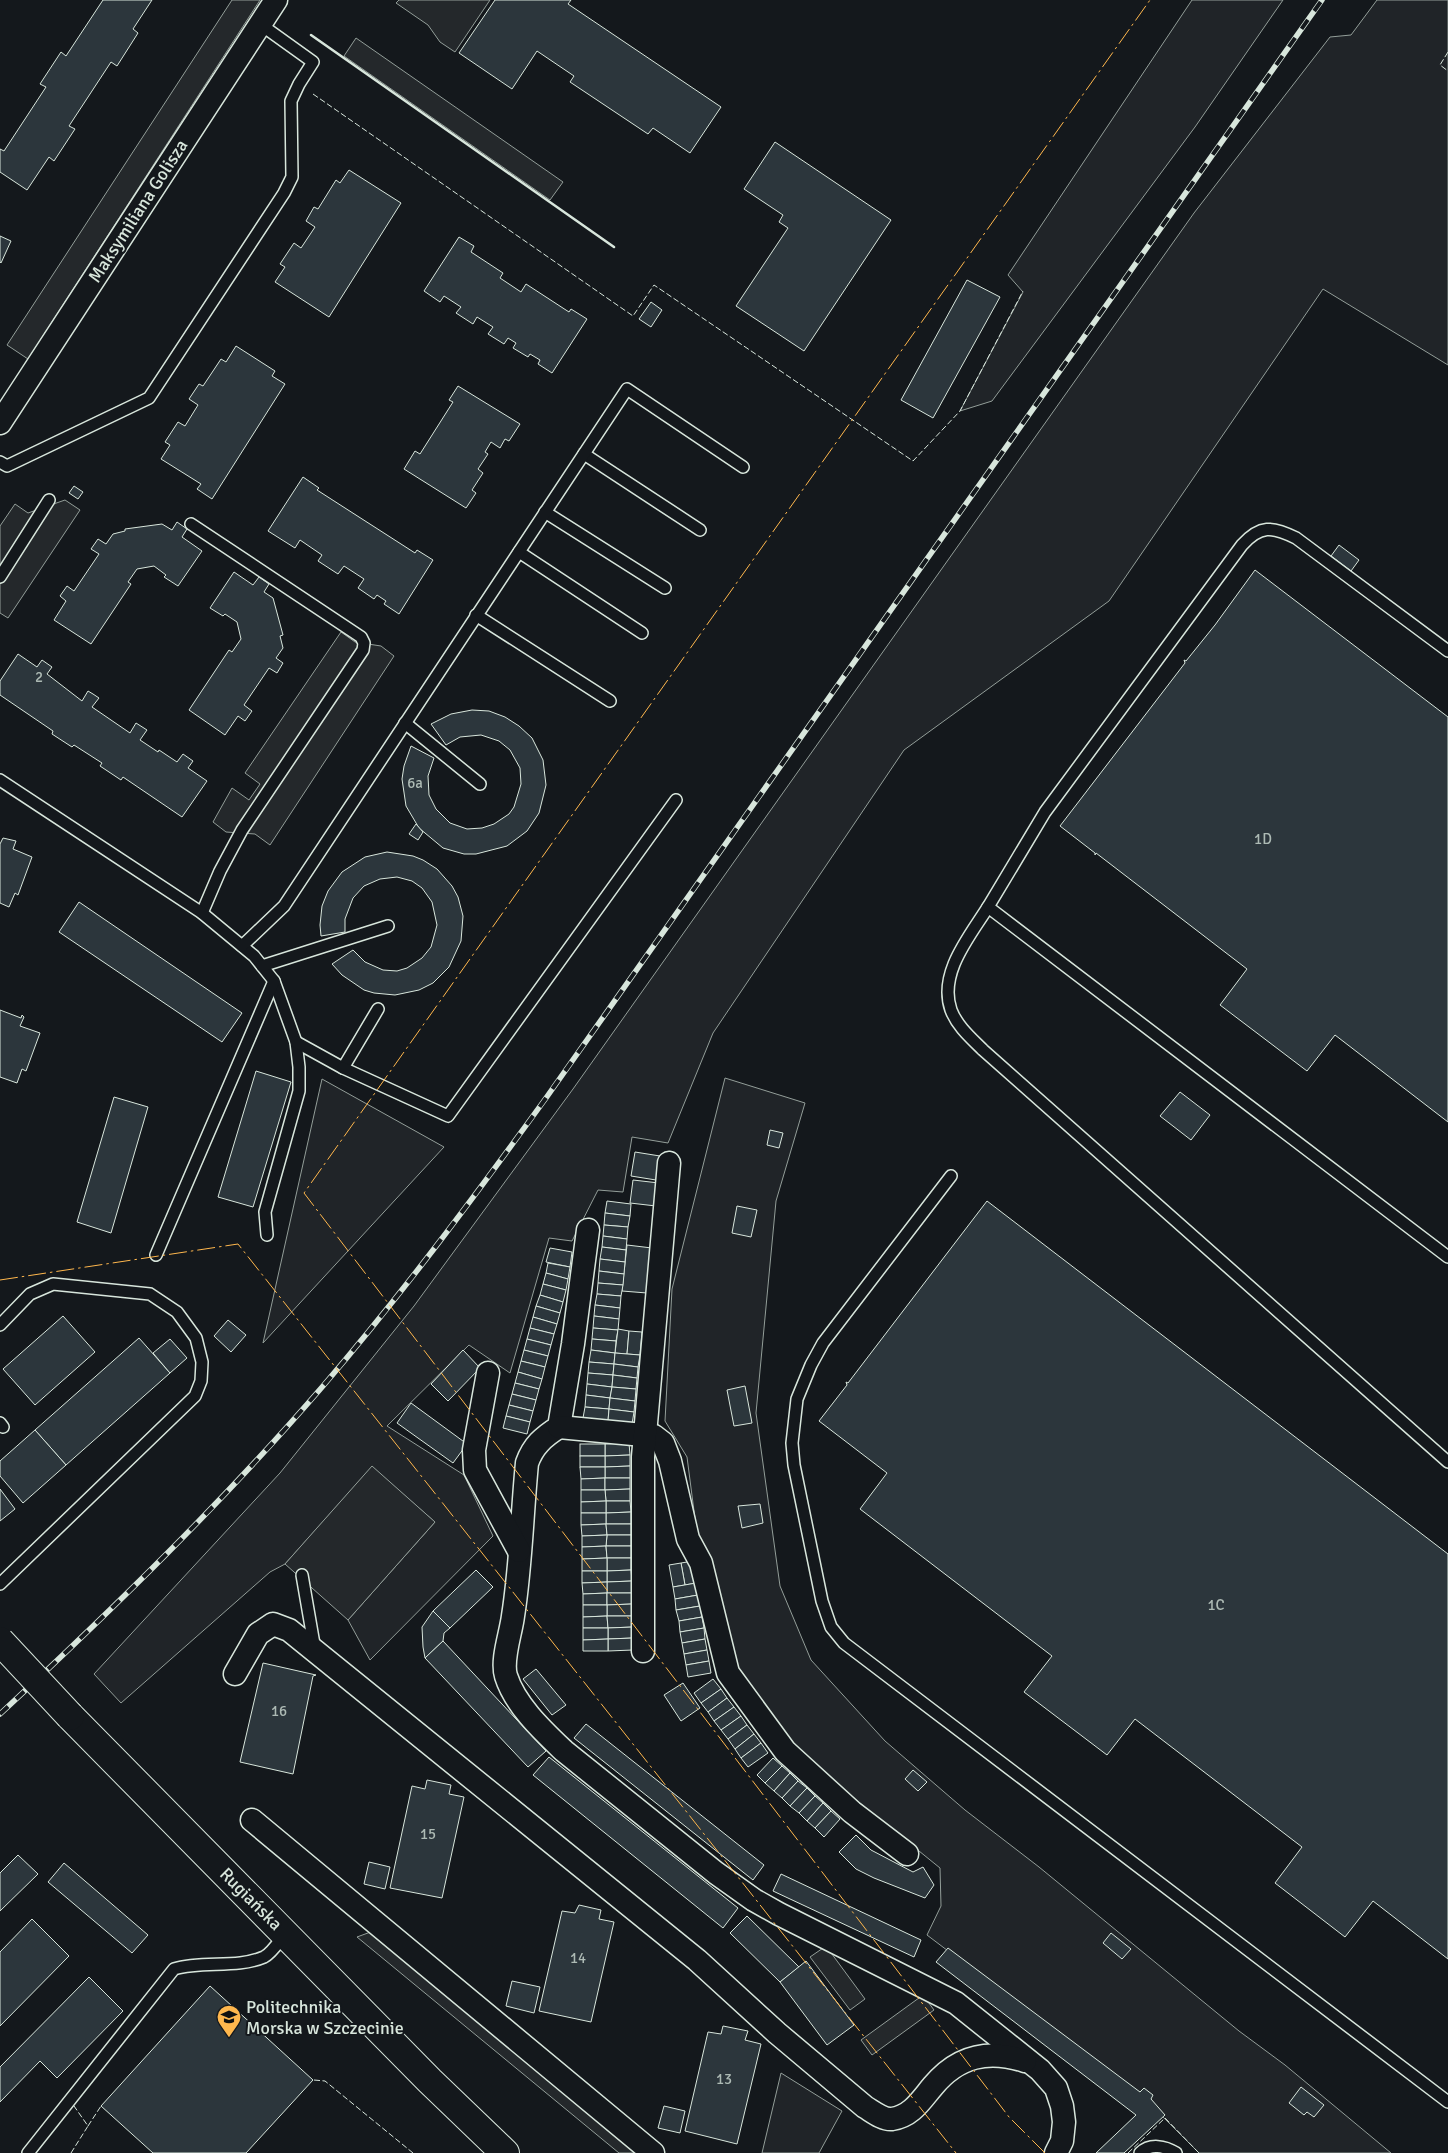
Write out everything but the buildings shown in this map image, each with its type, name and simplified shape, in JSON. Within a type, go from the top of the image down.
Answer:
[{"type":"street","name":"Maksymiliana Golisza","points":[[0,423],[276,0]]},
{"type":"street","points":[[643,1651],[643,1457],[669,1163]]},
{"type":"street","points":[[559,1427],[573,1344],[588,1230]]},
{"type":"street","points":[[488,1373],[474,1450],[475,1470],[519,1551]]},
{"type":"street","points":[[907,1854],[852,1812],[785,1751],[728,1673],[701,1563],[688,1539],[666,1450],[659,1439],[654,1436],[559,1427],[540,1440],[532,1451],[527,1463],[513,1615],[506,1651],[505,1674],[518,1699],[557,1744],[716,1874],[754,1900],[956,2003],[1031,2063],[1056,2088],[1062,2106],[1064,2122],[1062,2140],[1056,2153]]},
{"type":"street","points":[[235,1674],[258,1634],[273,1624],[289,1630],[697,1960],[784,2039],[878,2115],[891,2119],[906,2115],[914,2109],[944,2074],[970,2059],[998,2054],[1031,2063]]},
{"type":"street","name":"Rugiańska","points":[[0,1641],[70,1716],[430,2081],[505,2153]]},
{"type":"street","points":[[252,1820],[653,2153]]},
{"type":"lane","points":[[0,462],[7,466],[149,398],[284,193],[292,177],[291,101],[313,62],[260,24]]},
{"type":"lane","points":[[242,946],[284,906],[627,389],[744,467]]},
{"type":"lane","points":[[584,454],[700,530]]},
{"type":"lane","points":[[0,577],[50,500]]},
{"type":"lane","points":[[545,512],[665,588]]},
{"type":"lane","points":[[191,524],[360,637],[364,643],[363,650],[242,830],[220,871],[202,912]]},
{"type":"lane","points":[[1448,651],[1296,538],[1281,530],[1257,531],[1242,545],[1045,812],[956,960],[949,979],[948,994],[951,1010],[969,1036],[990,1057],[1448,1462]]},
{"type":"lane","points":[[518,552],[642,633]]},
{"type":"lane","points":[[476,615],[610,701]]},
{"type":"lane","points":[[405,723],[480,784]]},
{"type":"lane","points":[[0,780],[202,912],[242,946],[274,981],[296,1042],[299,1091],[265,1212],[267,1234]]},
{"type":"lane","points":[[296,1042],[343,1068],[448,1116],[676,800]]},
{"type":"lane","points":[[988,907],[1448,1257]]},
{"type":"lane","points":[[262,966],[388,926]]},
{"type":"lane","points":[[156,1255],[274,981]]},
{"type":"lane","points":[[343,1068],[378,1009]]},
{"type":"lane","points":[[951,1176],[823,1343],[810,1365],[797,1399],[792,1427],[794,1465],[817,1579],[831,1627],[836,1635],[849,1647],[1448,2102]]},
{"type":"lane","points":[[0,1325],[30,1294],[53,1284],[150,1294],[177,1312],[196,1338],[202,1362],[201,1381],[195,1396],[0,1584]]},
{"type":"lane","points":[[302,1576],[316,1652]]},
{"type":"lane","points":[[28,2153],[174,1969],[187,1965],[239,1963],[266,1956],[286,1934]]},
{"type":"lane","points":[[1140,2153],[1153,2147],[1163,2146],[1176,2153]]},
{"type":"shaded area","points":[[232,0],[260,0],[28,359],[7,345]]},
{"type":"shaded area","points":[[399,0],[490,0],[455,52],[440,42],[428,25],[396,3]]},
{"type":"shaded area","points":[[1192,0],[1283,0],[1195,127],[992,401],[960,411],[1023,292],[1008,275]]},
{"type":"shaded area","points":[[1377,0],[1448,0],[1448,365],[1323,289],[1109,601],[904,750],[713,1033],[668,1143],[632,1137],[623,1192],[598,1190],[572,1241],[549,1238],[510,1373],[469,1345],[387,1426],[464,1475],[493,1536],[370,1660],[348,1620],[435,1522],[372,1467],[285,1564],[270,1572],[121,1703],[94,1674],[280,1473],[414,1306],[573,1089],[1194,213],[1330,37],[1351,35]]},
{"type":"shaded area","points":[[356,38],[563,182],[550,200],[344,56]]},
{"type":"shaded area","points":[[65,500],[80,510],[8,618],[0,613],[0,526],[15,504],[28,513]]},
{"type":"shaded area","points":[[341,632],[355,642],[381,646],[394,656],[270,845],[255,834],[226,832],[213,822],[232,788],[249,800],[260,784],[245,773]]},
{"type":"shaded area","points":[[725,1078],[805,1103],[776,1201],[756,1413],[780,1586],[811,1660],[885,1741],[965,1810],[1039,1867],[1239,2031],[1285,2065],[1391,2153],[1199,2153],[1150,2104],[927,1935],[941,1906],[940,1868],[792,1748],[736,1670],[697,1534],[687,1457],[665,1421],[672,1289]]},
{"type":"shaded area","points":[[322,1079],[444,1147],[263,1343]]},
{"type":"shaded area","points":[[372,1466],[435,1522],[348,1620],[285,1564]]},
{"type":"shaded area","points":[[376,1930],[647,2153],[619,2153],[357,1937]]},
{"type":"shaded area","points":[[826,1946],[865,1999],[850,2010],[810,1957]]},
{"type":"shaded area","points":[[923,1995],[934,2010],[872,2055],[861,2040]]},
{"type":"shaded area","points":[[781,2073],[842,2111],[819,2153],[762,2153]]},
{"type":"railway","points":[[0,1714],[125,1595],[246,1472],[323,1386],[438,1244],[546,1098],[1322,0]]},
{"type":"fence","points":[[1448,52],[1440,65],[1448,71]]},
{"type":"fence","points":[[313,94],[633,316],[654,285],[913,461],[960,411],[1023,291]]},
{"type":"fence","points":[[314,2080],[325,2081],[413,2153]]},
{"type":"fence","points":[[71,2153],[88,2126],[74,2106]]},
{"type":"fence","points":[[88,2126],[101,2106]]},
{"type":"fence","points":[[1128,2153],[1165,2118],[1199,2153]]},
{"type":"wall","points":[[311,35],[614,247]]},
{"type":"power","points":[[1045,2153],[1009,2117],[304,1193],[1150,0]]},
{"type":"power","points":[[0,1280],[238,1244],[956,2153]]},
{"type":"place","name":"Politechnika Morska w Szczecinie","points":[[229,2038]]}]
